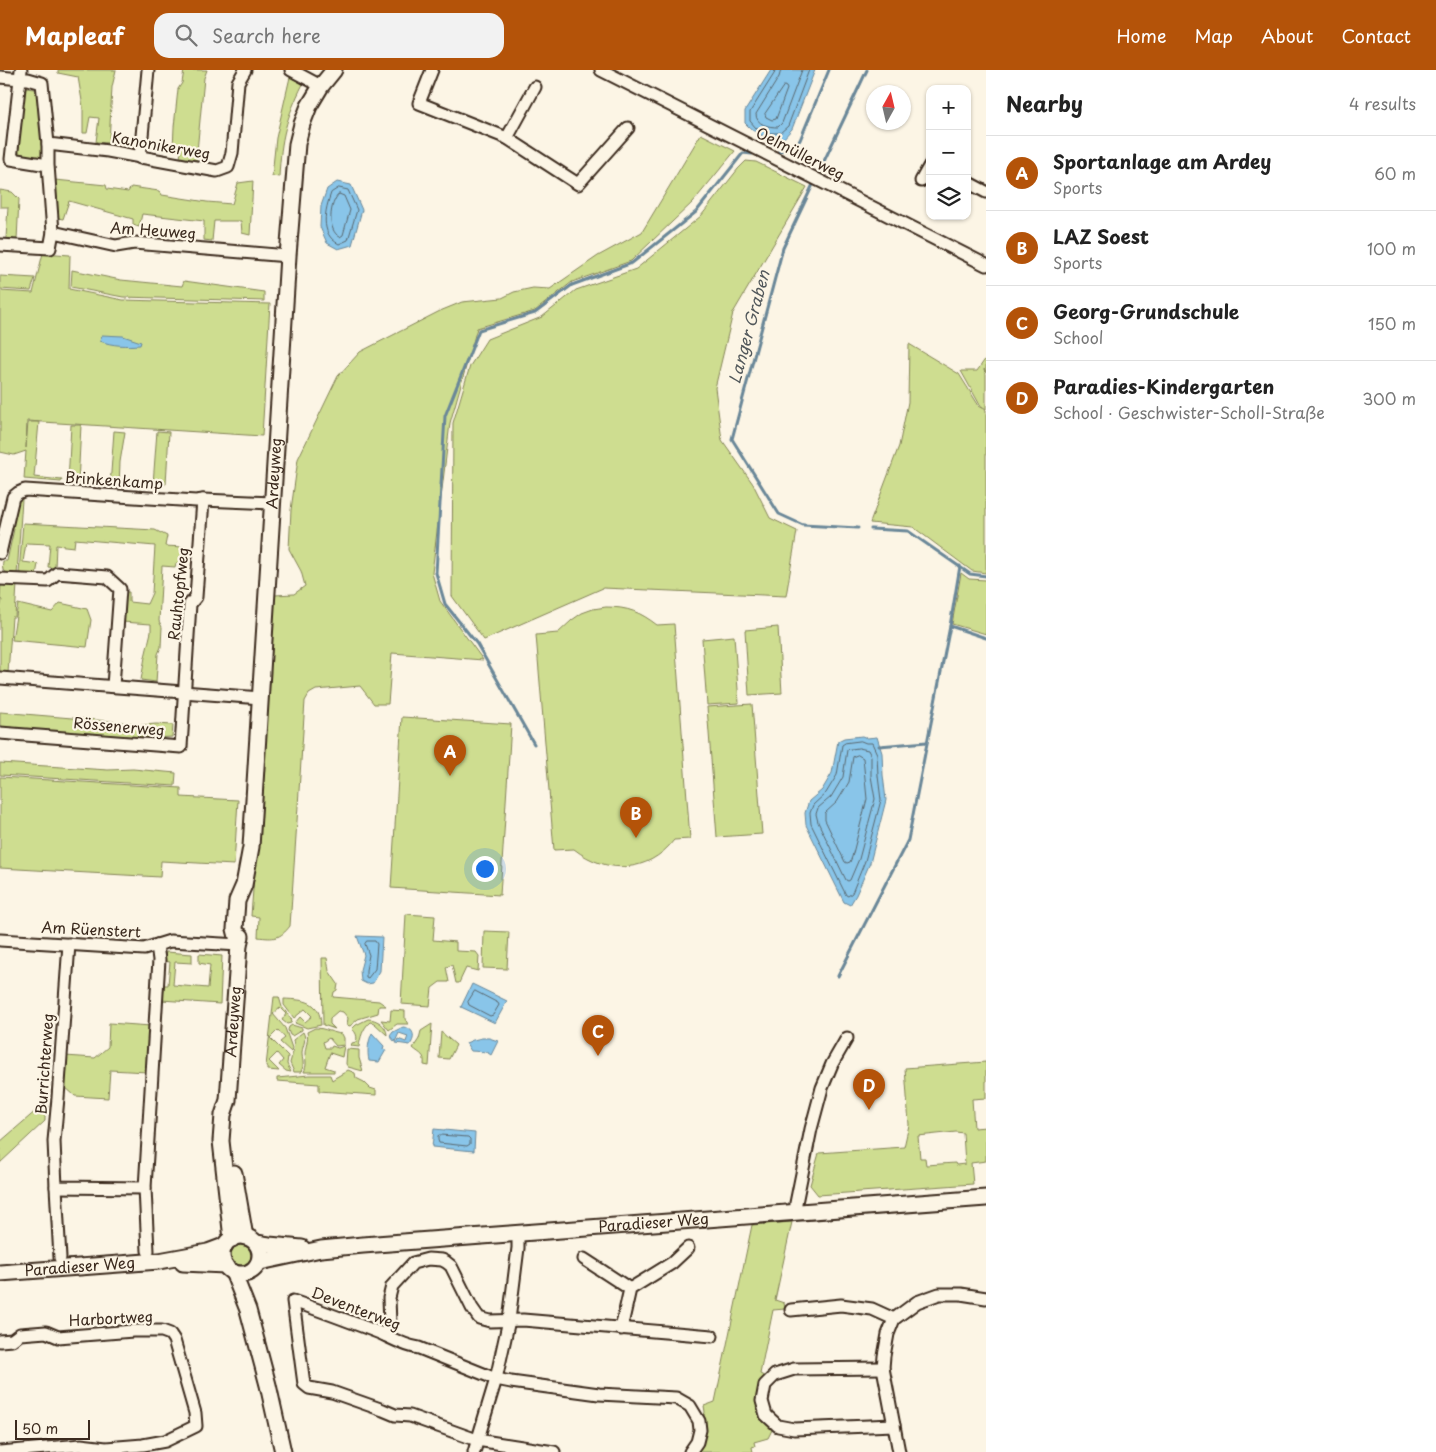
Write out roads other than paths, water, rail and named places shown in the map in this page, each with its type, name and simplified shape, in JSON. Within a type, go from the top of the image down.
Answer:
[{"type":"main road","name":"Ardeyweg","points":[[239,1241],[221,1141],[223,1115],[228,1100],[239,945],[234,929],[235,919],[237,901],[244,885],[251,847],[288,256],[297,144],[309,106],[320,86],[334,70]]},
{"type":"main road","name":"Paradieser Weg","points":[[0,1273],[208,1252],[239,1241],[321,1249],[518,1232],[986,1198]]},
{"type":"main road","points":[[248,1310],[260,1254],[259,1248],[239,1241],[222,1256],[248,1310],[283,1452]]},
{"type":"main road","name":"Paradieser Weg","points":[[154,1256],[229,1269],[243,1275],[257,1266],[321,1249]]},
{"type":"street","points":[[140,158],[148,70]]},
{"type":"street","name":"Kanonikerweg","points":[[48,144],[108,151],[217,171],[228,167],[232,152],[238,82],[245,70]]},
{"type":"street","points":[[291,70],[320,86]]},
{"type":"street","points":[[432,70],[419,103],[506,138],[578,184],[628,128]]},
{"type":"street","name":"Oelmüllerweg","points":[[601,70],[986,265]]},
{"type":"street","points":[[20,74],[5,159],[48,165]]},
{"type":"street","points":[[0,77],[20,74],[28,79],[42,83],[53,232],[50,248],[0,245]]},
{"type":"street","points":[[506,138],[535,87]]},
{"type":"street","points":[[921,181],[926,172]]},
{"type":"street","points":[[971,184],[986,192]]},
{"type":"street","name":"Am Heuweg","points":[[53,232],[116,246],[134,243],[288,256]]},
{"type":"street","name":"Brinkenkamp","points":[[0,553],[4,519],[13,497],[25,490],[196,501],[274,503]]},
{"type":"street","name":"Rauhtopfweg","points":[[185,692],[190,604],[196,598],[203,500]]},
{"type":"street","points":[[0,579],[48,581],[57,574],[107,577],[120,588],[113,686]]},
{"type":"street","points":[[0,678],[261,698]]},
{"type":"street","name":"Rössenerweg","points":[[0,733],[181,747],[185,692]]},
{"type":"street","name":"Am Rüenstert","points":[[0,940],[144,949],[170,941],[239,945]]},
{"type":"street","name":"Burrichterweg","points":[[60,1258],[54,1141],[69,944]]},
{"type":"street","points":[[154,1256],[146,1188],[159,960],[157,945]]},
{"type":"street","points":[[796,1212],[796,1203],[811,1129],[822,1088],[832,1064],[847,1038]]},
{"type":"street","points":[[56,1187],[146,1188]]},
{"type":"street","points":[[476,1446],[496,1379],[509,1320],[518,1248],[518,1232]]},
{"type":"street","points":[[621,1329],[630,1289],[672,1263],[688,1248]]},
{"type":"street","points":[[385,1336],[390,1324],[389,1298],[392,1286],[414,1263],[428,1259],[442,1260],[451,1266],[478,1318],[490,1321],[524,1320],[712,1336]]},
{"type":"street","points":[[584,1259],[630,1289]]},
{"type":"street","points":[[899,1452],[883,1368],[888,1334],[894,1319],[917,1302],[939,1294],[961,1294],[986,1298]]},
{"type":"street","name":"Deventerweg","points":[[554,1452],[476,1446],[410,1416],[394,1415],[332,1392],[310,1388],[304,1384],[293,1301],[496,1379],[599,1394],[676,1398],[690,1406],[699,1421],[700,1430],[697,1442],[690,1452]]},
{"type":"street","points":[[791,1310],[841,1305],[872,1309],[894,1319]]},
{"type":"street","name":"Harbortweg","points":[[0,1341],[12,1340],[20,1334],[46,1332],[58,1337],[132,1331],[170,1334],[174,1340],[195,1413],[196,1426],[164,1441],[143,1445],[106,1448],[81,1445],[0,1452]]},
{"type":"street","points":[[883,1368],[794,1369],[775,1375],[765,1385],[762,1401],[766,1415],[778,1426],[794,1429],[894,1425]]},
{"type":"water","points":[[771,70],[815,70],[792,129],[783,139],[762,135],[745,123],[745,111]]},
{"type":"water","points":[[337,182],[351,185],[362,210],[352,245],[338,249],[327,243],[320,227],[321,206],[327,189]]},
{"type":"water","points":[[102,335],[123,336],[141,342],[140,345],[110,344],[100,341]]},
{"type":"water","points":[[862,736],[867,738],[877,737],[882,753],[886,800],[870,863],[850,905],[844,902],[806,825],[805,813],[809,801],[822,790],[832,773],[838,741],[844,738]]},
{"type":"water","points":[[357,936],[382,937],[380,971],[373,983],[367,984],[361,981],[360,970],[364,955]]},
{"type":"water","points":[[472,984],[507,1001],[495,1023],[461,1007]]},
{"type":"water","points":[[403,1027],[410,1029],[413,1033],[410,1045],[396,1043],[398,1039],[406,1042],[408,1036],[399,1033],[395,1042],[390,1036],[393,1032]]},
{"type":"water","points":[[372,1033],[384,1046],[383,1049],[386,1050],[379,1062],[369,1061],[368,1047]]},
{"type":"water","points":[[482,1038],[498,1041],[491,1055],[488,1052],[471,1051],[466,1043]]},
{"type":"water","points":[[434,1129],[475,1133],[474,1151],[432,1147]]},
{"type":"waterway","points":[[779,151],[794,147],[800,140],[829,70]]},
{"type":"waterway","name":"Langer Graben","points":[[858,528],[803,525],[779,514],[732,439],[783,248],[867,70]]},
{"type":"waterway","points":[[534,744],[477,644],[445,604],[436,573],[445,416],[479,330],[535,313],[572,285],[632,263],[696,212],[743,153],[752,154]]},
{"type":"waterway","name":"Langer Graben","points":[[871,529],[908,531],[970,574],[986,576]]},
{"type":"waterway","points":[[838,976],[908,840],[960,566]]},
{"type":"waterway","points":[[950,626],[986,638]]},
{"type":"waterway","points":[[879,746],[927,742]]},
{"type":"place","name":"Sportanlage am Ardey","points":[[450,776]]},
{"type":"place","name":"LAZ Soest","points":[[636,838]]},
{"type":"place","name":"Georg-Grundschule","points":[[598,1056]]},
{"type":"place","name":"Paradies-Kindergarten","points":[[869,1110]]}]
